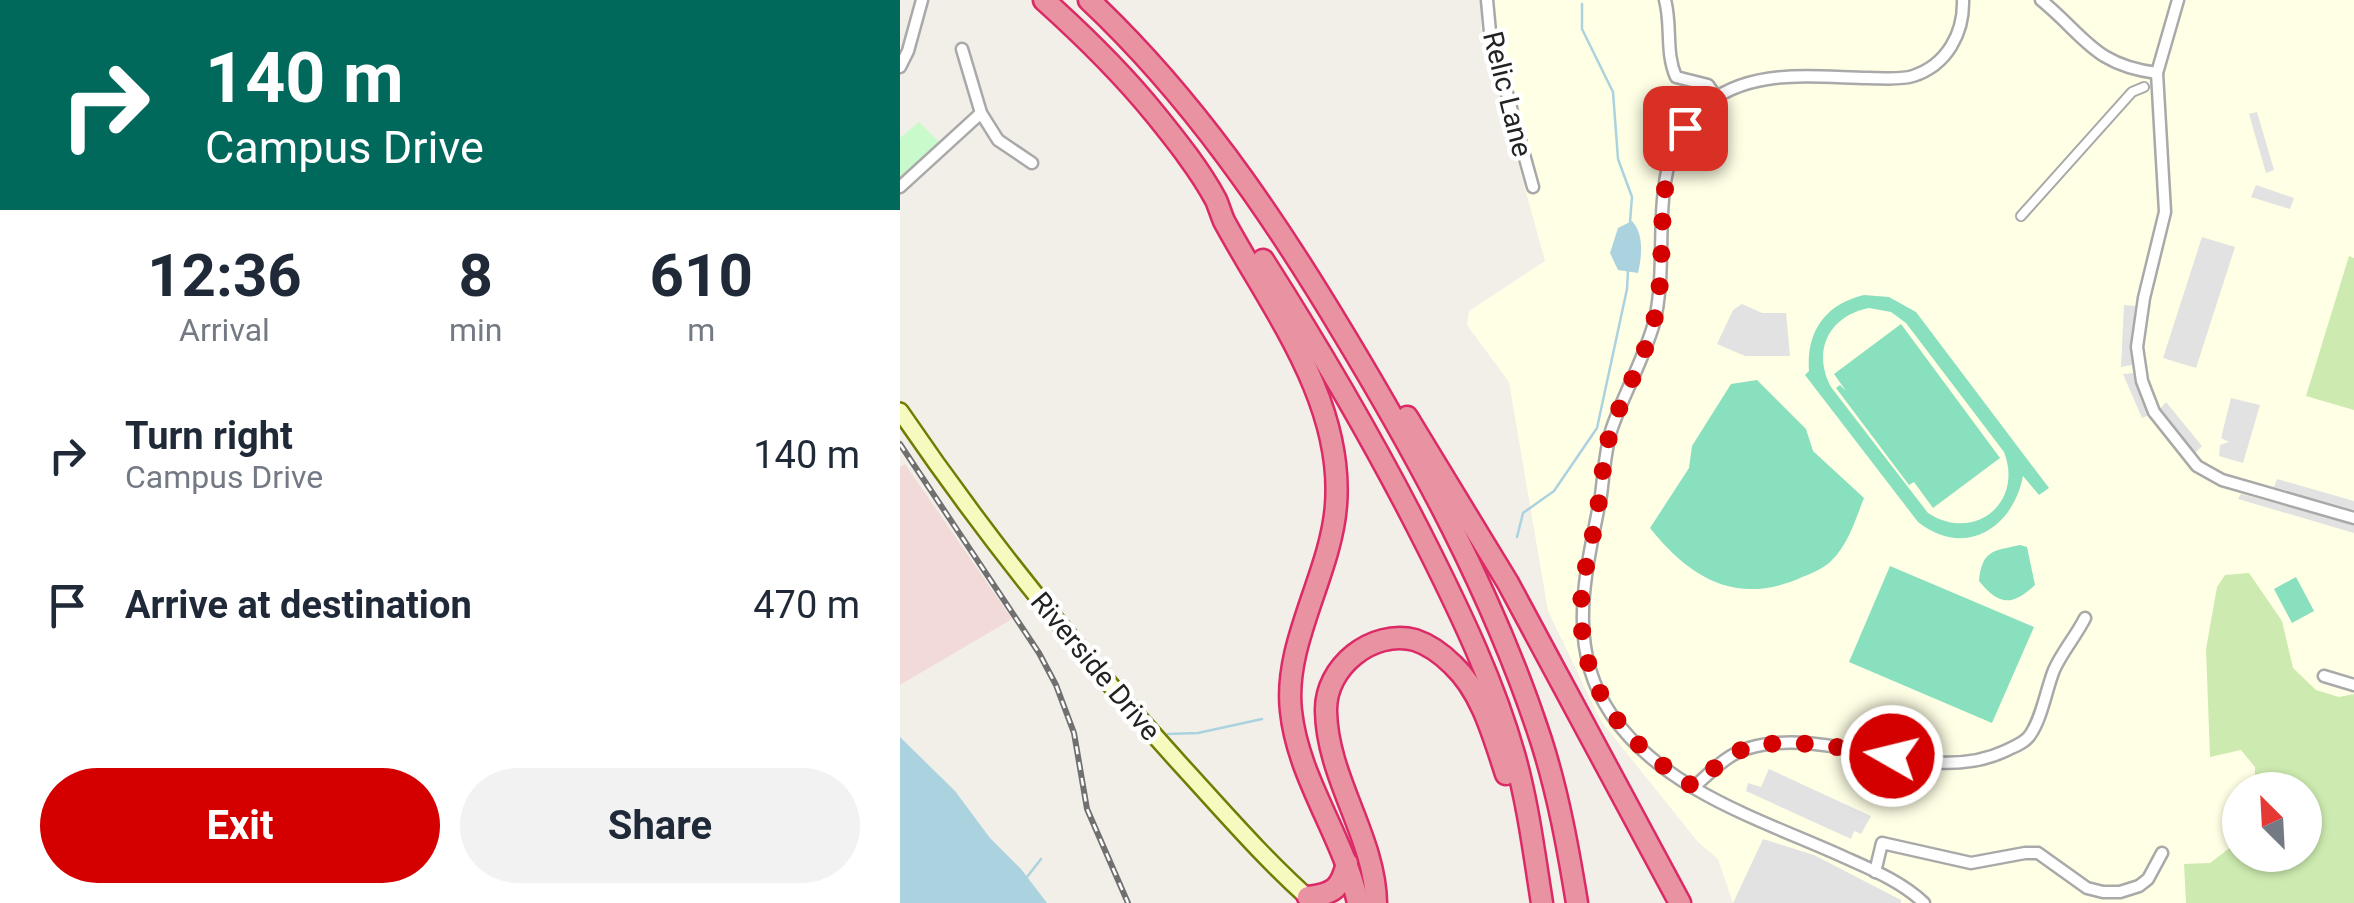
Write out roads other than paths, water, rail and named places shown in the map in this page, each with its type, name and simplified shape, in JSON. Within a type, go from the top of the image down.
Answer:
[{"type":"highway","points":[[1044,0],[1125,78],[1216,200],[1315,390],[1333,450],[1336,509],[1328,550],[1294,662],[1290,699],[1302,757],[1346,863],[1358,903]]},
{"type":"highway","points":[[1089,0],[1189,106],[1283,236],[1403,435],[1474,572],[1507,648],[1542,744],[1577,902]]},
{"type":"highway","points":[[1216,200],[1225,205],[1256,250],[1348,398],[1447,586],[1480,659],[1514,753],[1530,822],[1541,901]]},
{"type":"highway","points":[[1283,236],[1300,248],[1462,506],[1552,662],[1680,903]]},
{"type":"highway","points":[[1376,903],[1371,866],[1334,754],[1326,710],[1336,673],[1352,655],[1374,643],[1404,638],[1417,641],[1442,654],[1457,668],[1487,721],[1531,842]]},
{"type":"highway","points":[[1311,900],[1335,891],[1342,883],[1346,863]]},
{"type":"main road","name":"Riverside Drive","points":[[900,410],[997,547],[1078,650],[1213,800],[1311,900]]},
{"type":"street","points":[[900,67],[922,0]]},
{"type":"street","name":"Relic Lane","points":[[1487,0],[1490,32],[1533,188]]},
{"type":"street","points":[[1665,0],[1669,16],[1668,52],[1676,76],[1708,86],[1716,96]]},
{"type":"street","points":[[1924,903],[1875,872],[1694,787],[1660,766],[1636,745],[1609,711],[1596,685],[1585,646],[1580,607],[1610,433],[1653,325],[1669,161],[1685,128],[1716,96],[1760,79],[1913,76],[1940,60],[1958,38],[1964,17],[1963,0]]},
{"type":"street","points":[[2041,0],[2092,49],[2120,67],[2157,74]]},
{"type":"street","points":[[2178,0],[2157,74],[2165,212],[2144,298],[2137,347],[2147,396],[2173,439],[2197,466],[2222,480],[2354,518]]},
{"type":"street","points":[[962,49],[982,113],[998,140],[1032,163]]},
{"type":"street","points":[[2020,216],[2132,92],[2144,87]]},
{"type":"street","points":[[900,187],[982,113]]},
{"type":"street","points":[[1694,787],[1730,755],[1781,743],[1925,761],[1959,763],[1989,759],[2031,734],[2056,665],[2085,618]]},
{"type":"street","points":[[2324,676],[2354,686]]},
{"type":"street","points":[[1875,872],[1882,843],[1970,863],[2038,854],[2087,888],[2120,892],[2148,879],[2162,854]]},
{"type":"water","points":[[1632,221],[1640,239],[1638,273],[1618,270],[1610,253],[1618,228]]},
{"type":"water","points":[[900,737],[955,791],[1047,903],[900,903]]},
{"type":"waterway","points":[[1582,4],[1582,29],[1613,92],[1618,159],[1632,197],[1630,222]]},
{"type":"waterway","points":[[1517,537],[1523,513],[1554,491],[1597,428],[1628,270]]},
{"type":"waterway","points":[[1168,734],[1198,733],[1262,719]]},
{"type":"waterway","points":[[1027,877],[1041,859]]},
{"type":"railway","points":[[900,444],[1039,653],[1056,685],[1074,733],[1087,809],[1128,903]]}]
